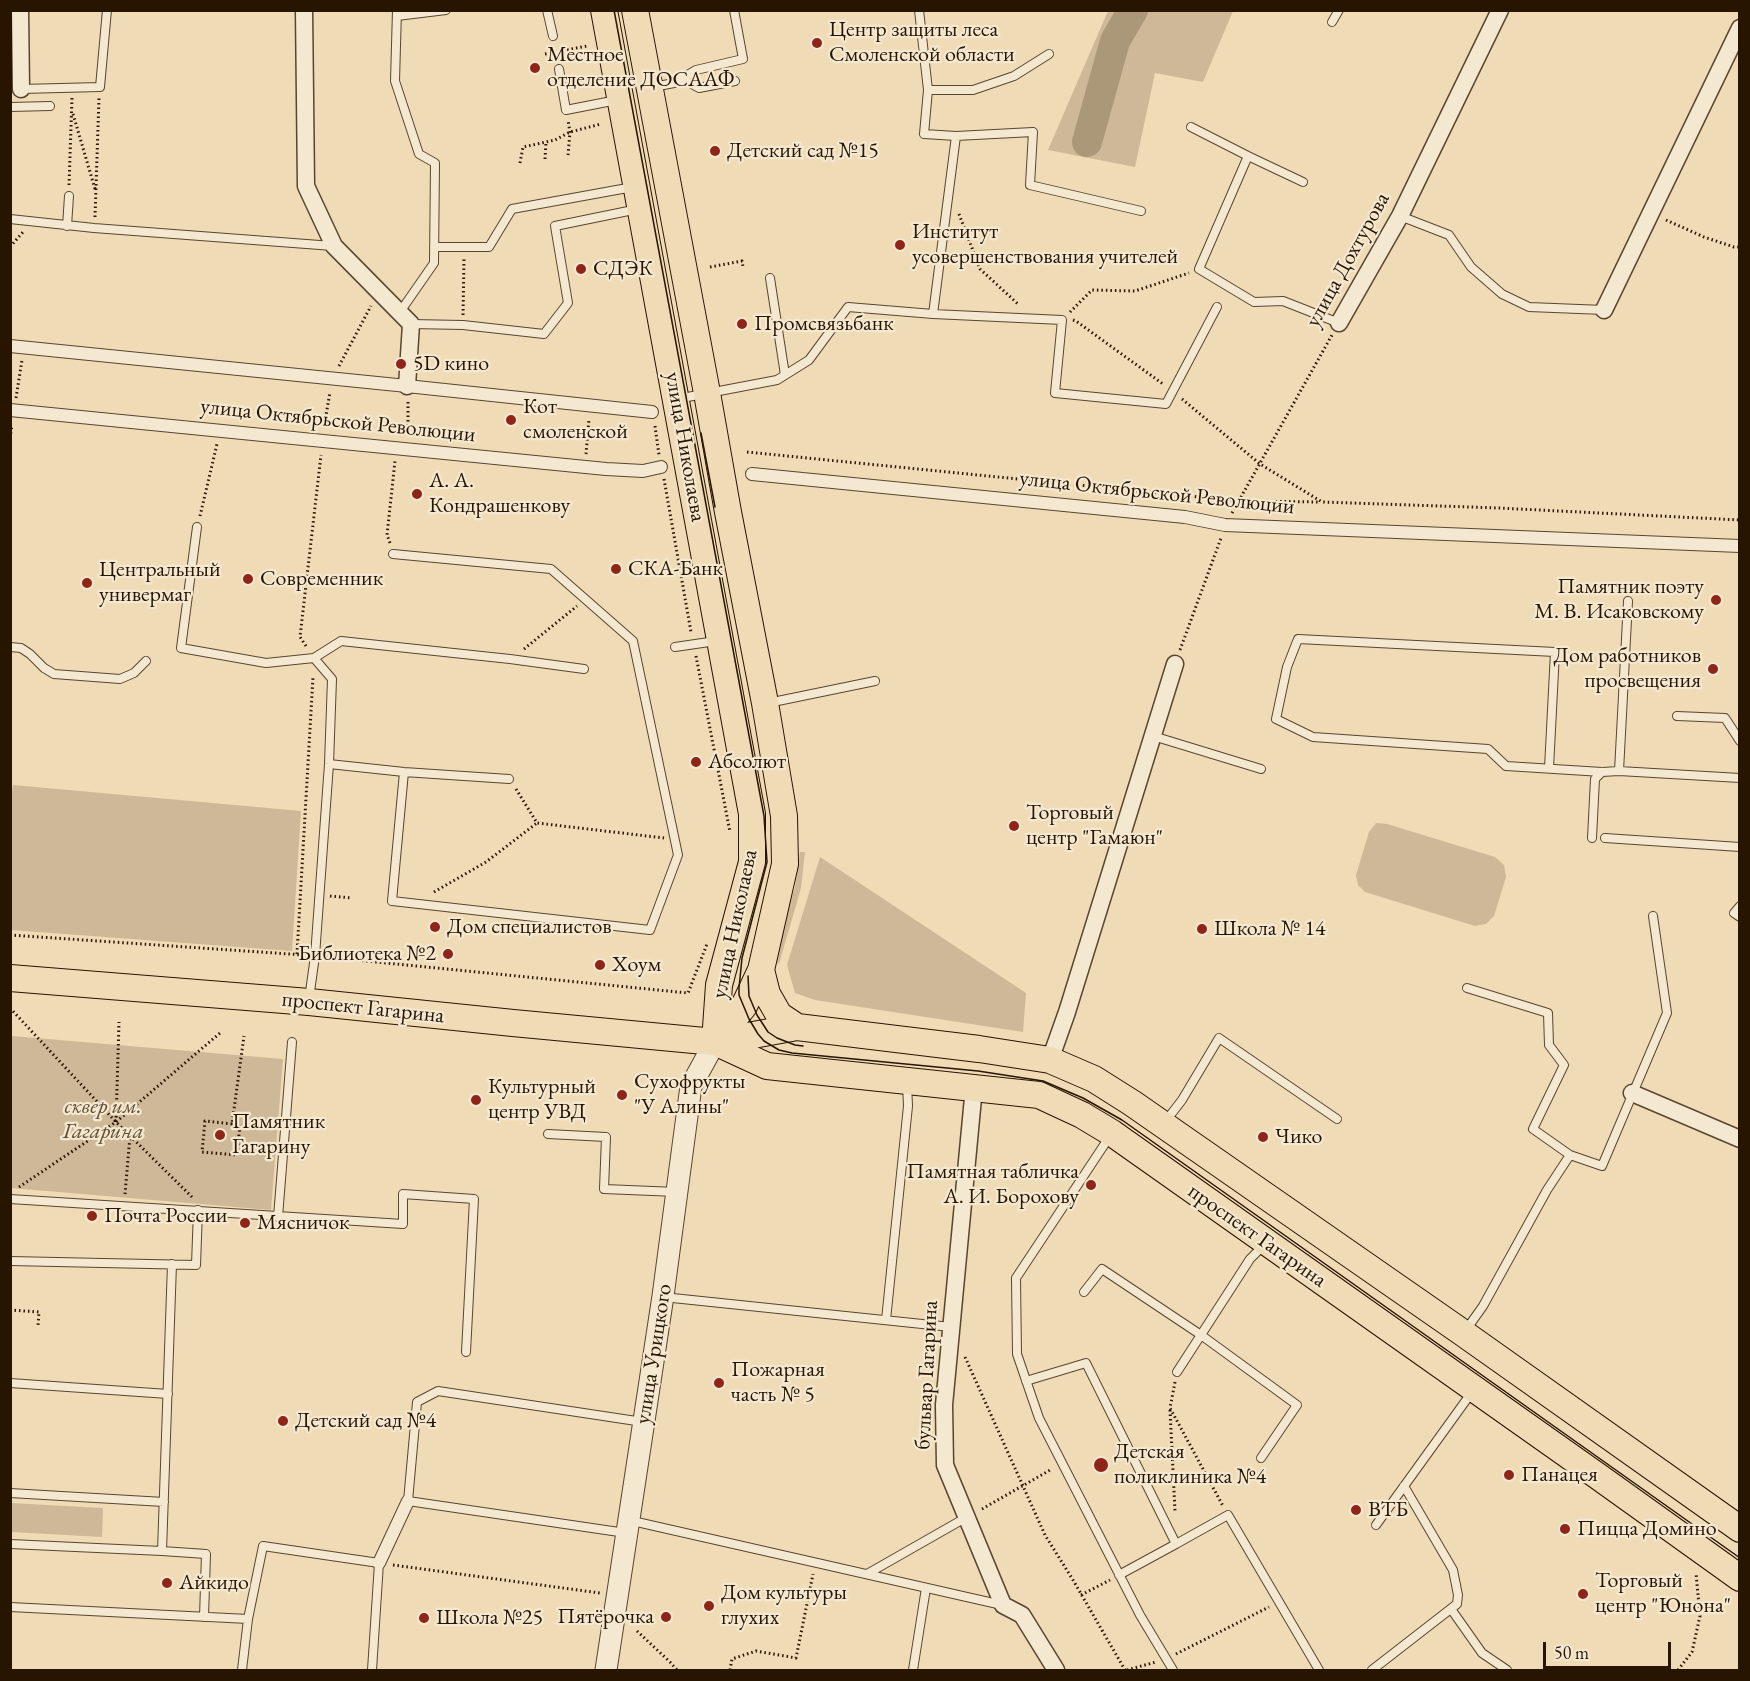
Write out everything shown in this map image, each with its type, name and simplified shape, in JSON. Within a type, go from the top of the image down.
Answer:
[{"type":"main road","name":"улица Николаева","points":[[604,10],[752,814],[752,862],[719,985],[715,1042]]},
{"type":"main road","name":"улица Николаева","points":[[635,10],[784,816],[784,864],[761,970],[744,1006],[715,1042]]},
{"type":"main road","points":[[761,970],[767,994],[779,1015],[797,1027]]},
{"type":"main road","name":"проспект Гагарина","points":[[10,978],[309,1002],[715,1042],[797,1027],[1050,1060],[1094,1080],[1163,1124],[1464,1333],[1740,1530]]},
{"type":"main road","name":"проспект Гагарина","points":[[715,1042],[766,1066],[1039,1095],[1082,1115],[1112,1133],[1740,1578]]},
{"type":"street","points":[[20,10],[21,89]]},
{"type":"street","points":[[304,10],[306,186],[334,246],[405,318],[407,386]]},
{"type":"street","name":"улица Дохтурова","points":[[1339,323],[1400,216],[1500,10]]},
{"type":"street","points":[[1604,310],[1740,28]]},
{"type":"street","name":"улица Октябрьской Революции","points":[[10,346],[652,412]]},
{"type":"street","name":"улица Октябрьской Революции","points":[[12,410],[585,467],[644,471],[662,467]]},
{"type":"street","name":"улица Октябрьской Революции","points":[[752,474],[1185,517],[1225,525],[1740,546]]},
{"type":"street","points":[[1050,1060],[1175,664]]},
{"type":"street","name":"улица Урицкого","points":[[606,1671],[663,1296],[691,1086],[715,1042]]},
{"type":"street","name":"бульвар Гагарина","points":[[974,1087],[944,1405],[945,1465],[1003,1605]]},
{"type":"street","points":[[1632,1093],[1740,1139]]},
{"type":"street","points":[[379,1563],[408,1501]]},
{"type":"street","points":[[1003,1605],[1022,1615],[1056,1671]]},
{"type":"lane","points":[[21,89],[100,87],[107,10]]},
{"type":"lane","points":[[447,10],[397,13],[395,81],[419,154],[435,163],[434,263],[405,318],[544,334],[568,303],[555,226],[639,197]]},
{"type":"lane","points":[[547,10],[553,36]]},
{"type":"lane","points":[[650,88],[674,83],[696,70],[743,59],[735,10]]},
{"type":"lane","points":[[919,10],[928,90],[924,134],[956,136],[1033,132],[1030,185],[1141,211]]},
{"type":"lane","points":[[1332,22],[1338,10]]},
{"type":"lane","points":[[928,90],[973,90],[1014,76],[1049,54]]},
{"type":"lane","points":[[559,69],[566,110],[620,100]]},
{"type":"lane","points":[[681,78],[699,88],[735,81]]},
{"type":"lane","points":[[10,107],[50,106]]},
{"type":"lane","points":[[1191,127],[1304,182]]},
{"type":"lane","points":[[933,314],[956,136]]},
{"type":"lane","points":[[1248,156],[1199,269],[1254,302],[1283,301],[1339,323]]},
{"type":"lane","points":[[67,225],[69,196]]},
{"type":"lane","points":[[434,247],[489,247],[512,209],[639,197]]},
{"type":"lane","points":[[1400,216],[1449,235],[1471,267],[1502,294],[1529,308],[1604,310]]},
{"type":"lane","points":[[10,219],[94,228],[334,246]]},
{"type":"lane","points":[[770,278],[785,375]]},
{"type":"lane","points":[[676,399],[777,380],[809,360],[848,307],[933,314],[1062,320],[1055,393],[1166,404],[1216,307]]},
{"type":"lane","points":[[197,527],[181,648],[266,663],[314,658],[341,641],[584,669]]},
{"type":"lane","points":[[393,554],[551,569],[633,641],[640,653],[678,855],[650,930],[392,902],[404,772]]},
{"type":"lane","points":[[1619,771],[1628,601]]},
{"type":"lane","points":[[1549,768],[1555,651],[1298,639],[1287,667],[1276,719],[1313,737],[1488,750],[1506,766],[1740,778]]},
{"type":"lane","points":[[675,647],[720,640]]},
{"type":"lane","points":[[10,647],[21,648],[54,674],[120,679],[134,673],[146,661]]},
{"type":"lane","points":[[309,1002],[315,956],[329,764],[332,679],[314,658]]},
{"type":"lane","points":[[765,704],[875,681]]},
{"type":"lane","points":[[1677,716],[1725,718],[1740,741]]},
{"type":"lane","points":[[1153,736],[1261,769]]},
{"type":"lane","points":[[329,764],[509,779]]},
{"type":"lane","points":[[1592,837],[1595,779],[1602,772]]},
{"type":"lane","points":[[1605,838],[1740,847]]},
{"type":"lane","points":[[1740,906],[1734,913],[1740,917]]},
{"type":"lane","points":[[1467,988],[1548,1013],[1549,1046],[1564,1065],[1533,1129],[1570,1155],[1602,1166],[1667,1012],[1653,916]]},
{"type":"lane","points":[[1163,1124],[1182,1100],[1219,1038],[1337,1119]]},
{"type":"lane","points":[[278,1217],[292,1042]]},
{"type":"lane","points":[[886,1320],[908,1107],[907,1080]]},
{"type":"lane","points":[[1112,1133],[1016,1278],[1017,1354],[1039,1418],[1140,1615],[1173,1671]]},
{"type":"lane","points":[[548,1134],[606,1137],[604,1189],[677,1192]]},
{"type":"lane","points":[[1464,1333],[1483,1306],[1547,1190],[1570,1155]]},
{"type":"lane","points":[[10,1200],[403,1224],[404,1194],[474,1199],[466,1352]]},
{"type":"lane","points":[[10,1261],[196,1265],[202,1211]]},
{"type":"lane","points":[[1177,1372],[1250,1259],[1266,1242]]},
{"type":"lane","points":[[162,1551],[172,1264]]},
{"type":"lane","points":[[1084,1292],[1102,1269],[1201,1335],[1297,1405],[1261,1458]]},
{"type":"lane","points":[[663,1296],[951,1327]]},
{"type":"lane","points":[[1026,1381],[1086,1363],[1176,1544]]},
{"type":"lane","points":[[10,1383],[168,1394]]},
{"type":"lane","points":[[1377,1525],[1474,1389]]},
{"type":"lane","points":[[643,1422],[438,1391],[417,1402],[408,1501],[627,1526],[815,1562],[1003,1605]]},
{"type":"lane","points":[[1372,1671],[1457,1604],[1458,1595],[1453,1570],[1404,1486]]},
{"type":"lane","points":[[10,1492],[164,1502]]},
{"type":"lane","points":[[1119,1575],[1228,1515],[1318,1671]]},
{"type":"lane","points":[[867,1574],[967,1517]]},
{"type":"lane","points":[[10,1544],[206,1554],[204,1617]]},
{"type":"lane","points":[[242,1671],[248,1619],[263,1546],[379,1563],[372,1671]]},
{"type":"lane","points":[[913,1671],[926,1588]]},
{"type":"lane","points":[[10,1607],[248,1619]]},
{"type":"lane","points":[[1451,1609],[1482,1653],[1507,1671]]},
{"type":"path","points":[[553,36],[559,69]]},
{"type":"path","points":[[545,54],[587,46]]},
{"type":"path","points":[[94,228],[100,87]]},
{"type":"path","points":[[69,196],[73,88]]},
{"type":"path","points":[[72,110],[96,191]]},
{"type":"path","points":[[566,110],[570,132],[568,155]]},
{"type":"path","points":[[520,163],[523,147],[555,140],[570,132],[601,124]]},
{"type":"path","points":[[545,159],[546,142]]},
{"type":"path","points":[[959,212],[980,269],[1019,306]]},
{"type":"path","points":[[1651,213],[1704,237],[1734,247],[1740,246]]},
{"type":"path","points":[[463,325],[464,247]]},
{"type":"path","points":[[710,267],[742,261],[743,267]]},
{"type":"path","points":[[1062,320],[1092,290],[1135,291],[1199,269]]},
{"type":"path","points":[[333,378],[380,291]]},
{"type":"path","points":[[1062,320],[1076,321],[1173,392],[1260,464],[1322,502]]},
{"type":"path","name":"улица Дохтурова","points":[[1175,664],[1225,525],[1339,323]]},
{"type":"path","points":[[10,438],[12,410],[24,348]]},
{"type":"path","points":[[393,554],[387,535],[402,448],[407,386]]},
{"type":"path","points":[[585,467],[590,405]]},
{"type":"path","points":[[652,412],[730,835]]},
{"type":"path","points":[[197,527],[220,430]]},
{"type":"path","points":[[747,452],[1239,501],[1499,508],[1740,520]]},
{"type":"path","points":[[510,659],[586,600]]},
{"type":"path","points":[[509,779],[537,823]]},
{"type":"path","points":[[415,904],[486,862],[537,823],[674,839]]},
{"type":"path","points":[[319,896],[352,898]]},
{"type":"path","points":[[10,934],[315,956],[688,993],[708,939]]},
{"type":"path","points":[[10,1008],[202,1211]]},
{"type":"path","points":[[116,1122],[119,1022]]},
{"type":"path","points":[[10,1193],[116,1122],[220,1033]]},
{"type":"path","points":[[232,1124],[243,1036]]},
{"type":"path","points":[[205,1121],[232,1124],[240,1124],[237,1155],[202,1152],[205,1121]]},
{"type":"path","points":[[124,1206],[130,1136]]},
{"type":"path","points":[[10,1310],[39,1312],[38,1326]]},
{"type":"path","points":[[951,1327],[1045,1535],[1126,1671],[1166,1659],[1278,1602]]},
{"type":"path","points":[[1176,1544],[1170,1408],[1177,1372]]},
{"type":"path","points":[[1170,1408],[1228,1515]]},
{"type":"path","points":[[967,1517],[1062,1464]]},
{"type":"path","points":[[730,1671],[732,1659],[756,1651],[796,1658],[815,1562]]},
{"type":"path","points":[[379,1563],[617,1596]]},
{"type":"path","points":[[1678,1671],[1692,1652],[1700,1616],[1696,1569]]},
{"type":"path","points":[[1081,1595],[1119,1575]]},
{"type":"path","points":[[637,1631],[677,1671]]},
{"type":"green space","points":[[1108,11],[1233,11],[1203,82],[1155,73],[1135,167],[1048,150]]},
{"type":"green space","points":[[13,785],[301,811],[292,951],[11,930],[10,807]]},
{"type":"green space","points":[[1376,823],[1387,824],[1495,857],[1504,865],[1506,877],[1494,916],[1486,924],[1475,926],[1365,892],[1358,885],[1356,875],[1369,832]]},
{"type":"green space","points":[[800,852],[805,852],[801,888],[779,964],[773,961],[795,887]]},
{"type":"green space","points":[[820,857],[1026,993],[1023,1032],[815,1000],[795,993],[787,965]]},
{"type":"green space","name":"сквер им. Гагарина","points":[[12,1036],[283,1059],[271,1210],[11,1188],[10,1053]]},
{"type":"green space","points":[[10,1503],[103,1508],[102,1537],[11,1532]]},
{"type":"waterway","points":[[1087,142],[1115,41],[1133,10]]},
{"type":"tram line","points":[[614,10],[764,816],[767,862],[742,958],[739,988],[739,995],[758,1034],[764,1041],[779,1050],[792,1053],[978,1071],[1043,1081],[1083,1098],[1122,1120],[1740,1558]]},
{"type":"tram line","points":[[701,433],[715,507]]},
{"type":"tram line","points":[[748,976],[749,996],[768,1032],[777,1038],[803,1046]]},
{"type":"place","name":"Центр защиты леса Смоленской области","points":[[817,43]]},
{"type":"place","name":"Местное отделение ДОСААФ","points":[[535,68]]},
{"type":"place","name":"Детский сад №15","points":[[715,151]]},
{"type":"place","name":"Институт усовершенствования учителей","points":[[900,245]]},
{"type":"place","name":"СДЭК","points":[[581,269]]},
{"type":"place","name":"Промсвязьбанк","points":[[742,324]]},
{"type":"place","name":"5D кино","points":[[401,364]]},
{"type":"place","name":"Кот смоленской","points":[[511,420]]},
{"type":"place","name":"А. А. Кондрашенкову","points":[[417,494]]},
{"type":"place","name":"СКА-Банк","points":[[616,569]]},
{"type":"place","name":"Современник","points":[[248,579]]},
{"type":"place","name":"Центральный универмаг","points":[[87,583]]},
{"type":"place","name":"Памятник поэту М. В. Исаковскому","points":[[1716,600]]},
{"type":"place","name":"Дом работников просвещения","points":[[1713,669]]},
{"type":"place","name":"Абсолют","points":[[696,762]]},
{"type":"place","name":"Торговый центр \"Гамаюн\"","points":[[1014,826]]},
{"type":"place","name":"Дом специалистов","points":[[435,927]]},
{"type":"place","name":"Школа № 14","points":[[1202,929]]},
{"type":"place","name":"Библиотека №2","points":[[448,954]]},
{"type":"place","name":"Хоум","points":[[600,965]]},
{"type":"place","name":"Сухофрукты \"У Алины\"","points":[[622,1095]]},
{"type":"place","name":"Культурный центр УВД","points":[[476,1100]]},
{"type":"place","name":"Памятник Гагарину","points":[[220,1135]]},
{"type":"place","name":"Чико","points":[[1263,1137]]},
{"type":"place","name":"Памятная табличка А. И. Борохову","points":[[1091,1185]]},
{"type":"place","name":"Почта России","points":[[92,1216]]},
{"type":"place","name":"Мясничок","points":[[245,1223]]},
{"type":"place","name":"Пожарная часть № 5","points":[[719,1383]]},
{"type":"place","name":"Детский сад №4","points":[[283,1421]]},
{"type":"place","name":"Детская поликлиника №4","points":[[1101,1465]]},
{"type":"place","name":"Панацея","points":[[1509,1475]]},
{"type":"place","name":"ВТБ","points":[[1356,1510]]},
{"type":"place","name":"Пицца Домино","points":[[1565,1529]]},
{"type":"place","name":"Айкидо","points":[[167,1583]]},
{"type":"place","name":"Торговый центр \"Юнона\"","points":[[1583,1594]]},
{"type":"place","name":"Дом культуры глухих","points":[[709,1606]]},
{"type":"place","name":"Пятёрочка","points":[[666,1617]]},
{"type":"place","name":"Школа №25","points":[[424,1618]]}]
